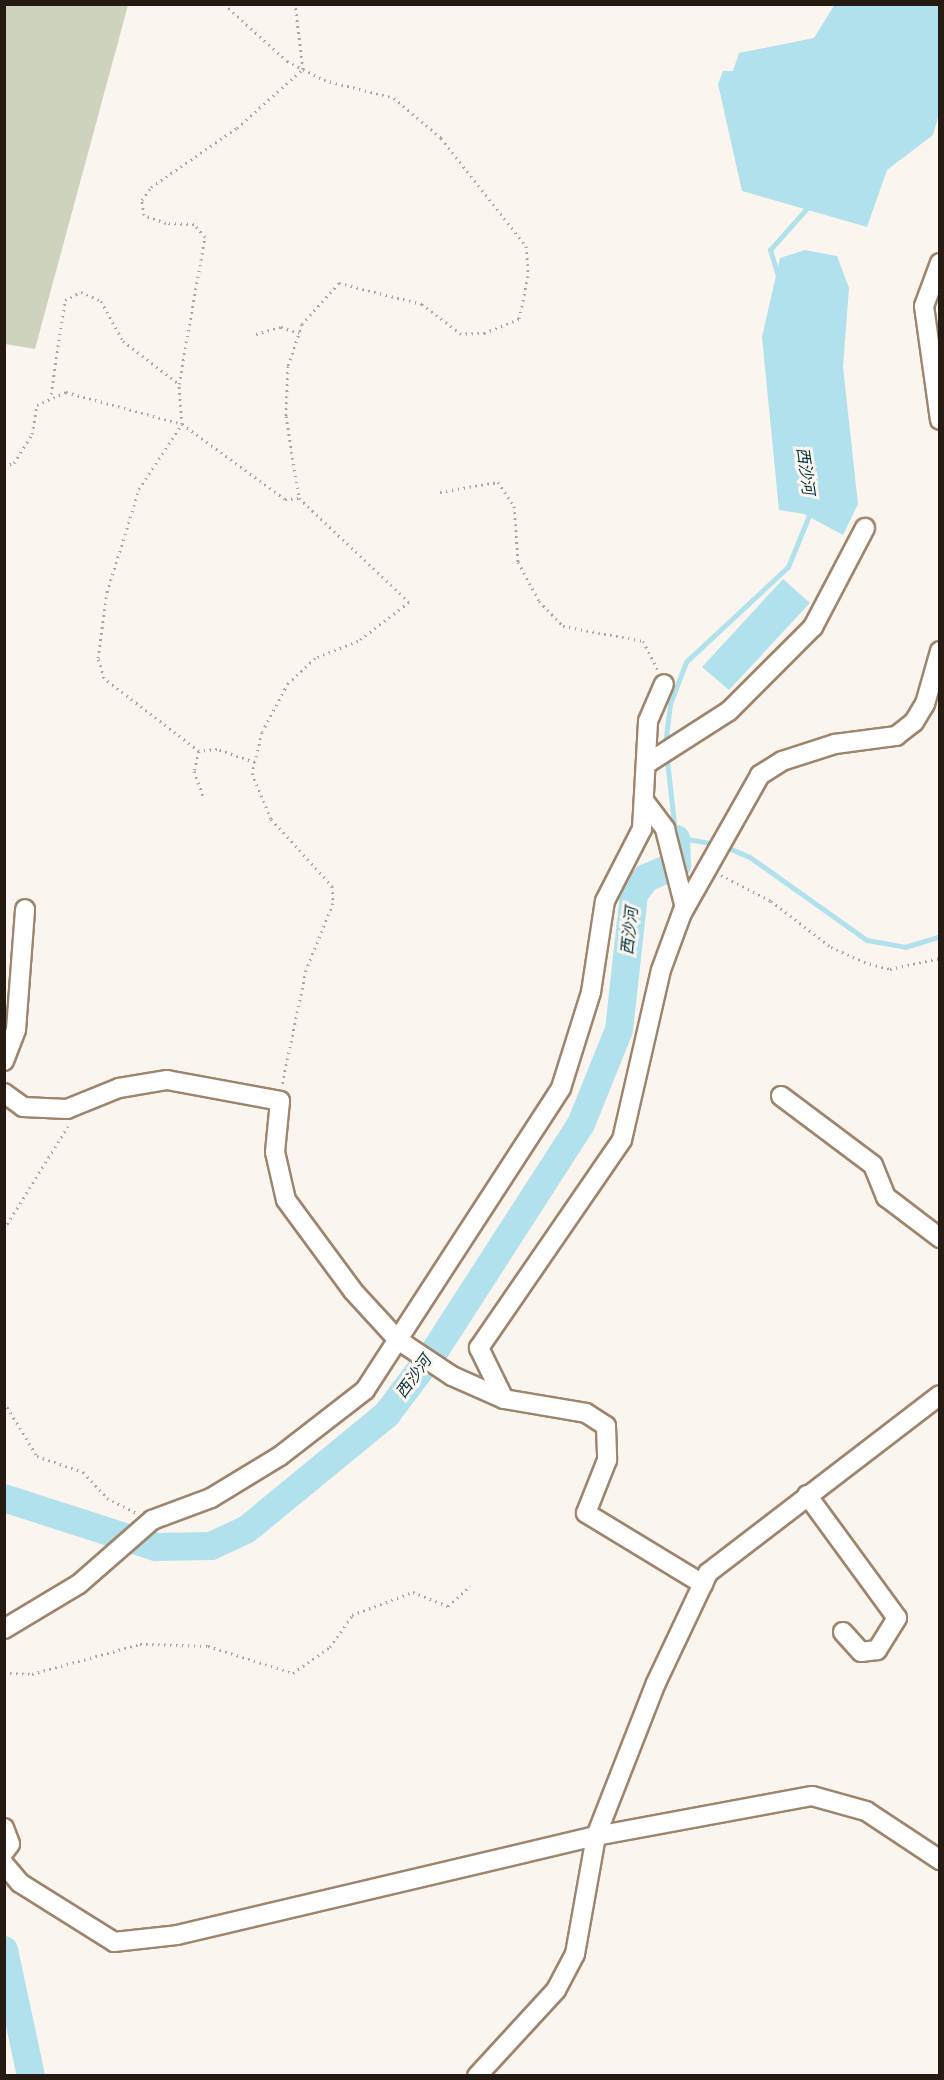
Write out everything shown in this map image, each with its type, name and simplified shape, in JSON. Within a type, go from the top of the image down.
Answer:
[{"type":"street","points":[[939,263],[924,306],[939,420]]},
{"type":"street","points":[[648,763],[729,711],[813,627],[865,528]]},
{"type":"street","points":[[504,1399],[479,1348],[622,1140],[661,970],[685,908],[760,775],[782,760],[835,744],[896,736],[914,722],[925,704],[939,651]]},
{"type":"street","points":[[4,1629],[106,1562],[152,1520],[211,1498],[280,1456],[365,1390],[402,1343],[561,1088],[591,992],[605,901],[642,829],[648,763],[648,721],[664,684]]},
{"type":"street","points":[[645,802],[665,829],[675,878],[685,908]]},
{"type":"street","points":[[4,1060],[16,1030],[25,909]]},
{"type":"street","points":[[4,1093],[22,1107],[68,1109],[119,1088],[167,1080],[280,1101],[275,1152],[286,1200],[325,1256],[402,1343],[452,1376],[504,1399],[586,1413],[606,1426],[607,1460],[586,1513],[703,1584]]},
{"type":"street","points":[[781,1096],[873,1165],[886,1197],[939,1238]]},
{"type":"street","points":[[477,2076],[556,1990],[575,1954],[597,1836],[656,1683],[708,1573],[939,1395]]},
{"type":"street","points":[[807,1495],[897,1618],[877,1650],[861,1652],[843,1632]]},
{"type":"street","points":[[4,1864],[20,1883],[114,1942],[177,1935],[597,1836],[812,1796],[866,1811],[939,1860]]},
{"type":"street","points":[[4,1828],[10,1844],[4,1852]]},
{"type":"path","points":[[224,4],[303,69],[394,98],[441,138],[526,246],[528,276],[519,319],[484,333],[461,334],[422,304],[339,283],[299,333],[288,366],[286,416],[299,498],[409,602],[358,641],[315,658],[288,683],[262,732],[252,773],[272,819],[332,886],[333,903],[306,970],[280,1101]]},
{"type":"path","points":[[295,4],[303,69]]},
{"type":"path","points":[[255,762],[217,749],[199,751],[104,678],[98,658],[108,592],[139,489],[182,424],[179,384],[205,237],[194,224],[166,224],[144,215],[142,200],[151,187],[237,128],[303,69]]},
{"type":"path","points":[[51,394],[65,300],[81,292],[101,301],[123,341],[179,384]]},
{"type":"path","points":[[256,334],[281,327],[299,333]]},
{"type":"path","points":[[4,466],[14,463],[32,434],[37,405],[51,394],[66,392],[182,424],[285,499],[299,498]]},
{"type":"path","points":[[440,492],[498,482],[514,506],[518,562],[539,601],[563,626],[643,641],[664,684]]},
{"type":"path","points":[[199,751],[194,771],[203,796]]},
{"type":"path","points":[[708,868],[771,901],[831,947],[864,962],[890,969],[939,957]]},
{"type":"path","points":[[4,1229],[82,1103]]},
{"type":"path","points":[[4,1402],[37,1456],[83,1472],[106,1498],[152,1520]]},
{"type":"path","points":[[4,1673],[32,1674],[140,1644],[208,1646],[293,1673],[330,1647],[352,1615],[413,1592],[448,1606],[470,1586]]},
{"type":"green space","points":[[4,5],[128,5],[35,349],[5,344]]},
{"type":"water","points":[[835,4],[939,5],[939,114],[933,135],[887,170],[867,227],[742,191],[718,84],[723,71],[733,71],[739,53],[814,38]]},
{"type":"water","points":[[805,250],[837,256],[849,288],[843,367],[858,504],[843,535],[804,514],[779,510],[762,337],[780,258]]},
{"type":"water","points":[[783,579],[810,603],[729,690],[702,667]]},
{"type":"waterway","name":"西沙河","points":[[778,276],[770,250],[809,206]]},
{"type":"waterway","name":"西沙河","points":[[665,745],[670,704],[686,662],[788,567],[810,513]]},
{"type":"waterway","name":"西沙河","points":[[667,756],[676,837],[716,844]]},
{"type":"waterway","name":"西沙河","points":[[4,1498],[156,1547],[211,1546],[246,1530],[387,1414],[436,1349],[581,1124],[619,1030],[634,894],[646,878],[677,865],[676,839]]},
{"type":"waterway","points":[[724,846],[750,857],[867,940],[905,947],[940,936]]},
{"type":"waterway","name":"西沙河","points":[[4,1950],[31,2076]]}]
